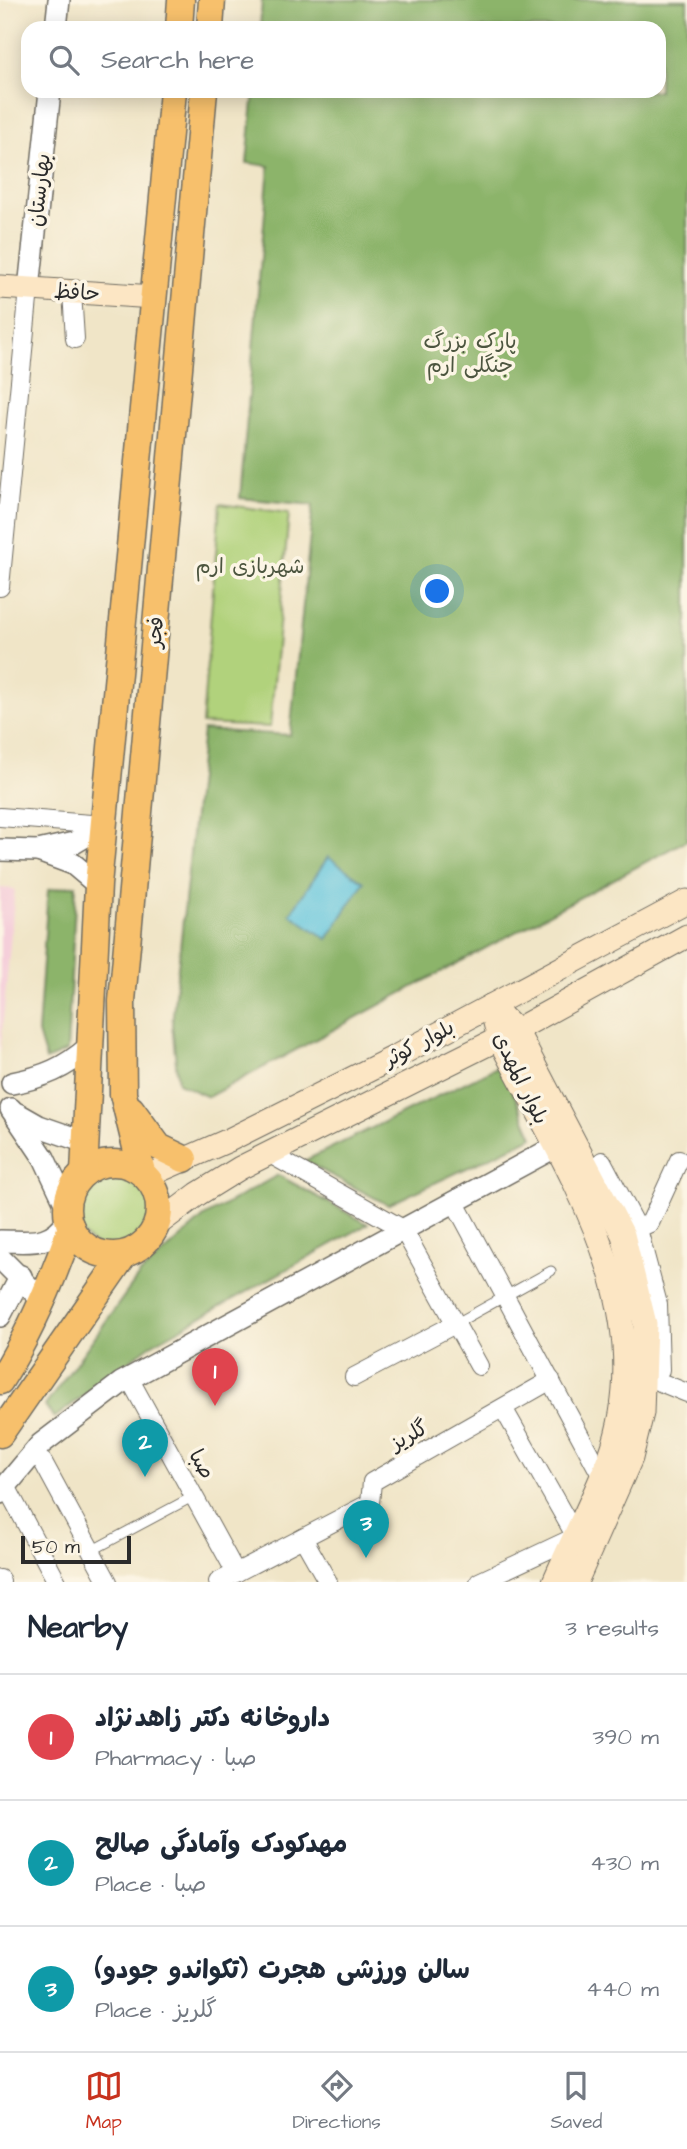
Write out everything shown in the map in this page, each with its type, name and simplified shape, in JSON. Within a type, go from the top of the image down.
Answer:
[{"type":"main road","points":[[179,21],[181,0]]},
{"type":"main road","points":[[210,21],[212,0]]},
{"type":"main road","name":"فجر","points":[[84,1173],[98,885],[172,98]]},
{"type":"main road","name":"فجر","points":[[144,1174],[123,1094],[121,1050],[125,951],[203,98]]},
{"type":"main road","name":"حافظ","points":[[0,287],[154,297]]},
{"type":"main road","points":[[154,297],[186,300]]},
{"type":"main road","name":"بلوار کوثر","points":[[144,1174],[229,1140],[491,1006],[687,901]]},
{"type":"main road","name":"بلوار کوثر","points":[[158,1224],[198,1194],[270,1154],[507,1034],[687,936]]},
{"type":"main road","name":"بلوار المهدی","points":[[491,1006],[630,1232],[652,1373],[610,1455],[554,1582]]},
{"type":"main road","name":"بلوار المهدی","points":[[507,1034],[555,1147],[597,1228],[610,1266],[621,1313],[631,1412],[631,1458],[576,1582]]},
{"type":"main road","points":[[123,1094],[138,1122],[159,1147],[184,1159]]},
{"type":"main road","points":[[0,1381],[25,1341],[44,1302],[69,1218],[69,1194],[84,1173],[97,1165],[113,1162],[128,1164],[144,1174],[159,1198],[158,1224],[150,1238],[124,1255],[0,1434]]},
{"type":"main road","points":[[69,1218],[87,1247],[111,1256],[124,1255]]},
{"type":"main road","points":[[25,1341],[44,1338],[52,1346],[54,1357]]},
{"type":"street","points":[[57,21],[59,0]]},
{"type":"street","name":"بهارستان","points":[[29,289],[49,98]]},
{"type":"street","points":[[0,587],[29,289]]},
{"type":"street","points":[[72,292],[75,339]]},
{"type":"street","points":[[0,817],[104,825]]},
{"type":"street","points":[[0,850],[38,851],[74,843],[104,825]]},
{"type":"street","points":[[38,851],[74,864],[98,885]]},
{"type":"street","points":[[5,1110],[17,1097],[6,1081],[49,1075],[65,1067],[89,1047]]},
{"type":"street","points":[[5,1110],[39,1126],[85,1142]]},
{"type":"street","points":[[0,1241],[45,1240],[56,1237],[69,1218],[44,1158],[5,1110]]},
{"type":"street","points":[[57,1582],[3,1490],[41,1444],[129,1378],[555,1147]]},
{"type":"street","points":[[270,1154],[402,1229],[479,1366]]},
{"type":"street","points":[[603,1161],[630,1232],[650,1223],[680,1160]]},
{"type":"street","points":[[454,1201],[601,1475]]},
{"type":"street","points":[[0,1258],[22,1276],[44,1302]]},
{"type":"street","points":[[0,1316],[22,1276]]},
{"type":"street","points":[[354,1377],[456,1324]]},
{"type":"street","points":[[652,1373],[686,1389]]},
{"type":"street","name":"صبا","points":[[129,1378],[194,1496],[228,1578]]},
{"type":"street","name":"گلریز","points":[[228,1578],[370,1503],[372,1482],[551,1380]]},
{"type":"street","points":[[479,1582],[574,1536],[503,1408]]},
{"type":"street","points":[[43,1462],[108,1582]]},
{"type":"street","points":[[303,1538],[328,1582]]},
{"type":"lane","points":[[456,1324],[551,1271]]},
{"type":"lane","points":[[91,1551],[194,1496]]},
{"type":"shaded area","points":[[0,888],[15,889],[0,1055]]},
{"type":"green space","name":"پارک بزرگ جنگلی ارم","points":[[262,0],[687,0],[687,840],[208,1097],[178,1083],[172,1024],[203,730],[290,735],[313,505],[240,498],[269,166],[247,163],[253,98],[666,98],[666,21],[260,21]]},
{"type":"green space","name":"شهربازی ارم","points":[[220,504],[289,513],[270,727],[202,724]]},
{"type":"green space","points":[[76,885],[67,1051],[46,1060],[38,1033],[48,890]]},
{"type":"green space","points":[[501,1065],[533,1137],[388,1205],[304,1161]]},
{"type":"green space","points":[[113,1173],[128,1176],[140,1184],[148,1196],[151,1211],[148,1226],[140,1238],[128,1246],[113,1249],[98,1246],[86,1238],[78,1226],[75,1211],[78,1196],[86,1184],[98,1176]]},
{"type":"green space","points":[[278,1175],[368,1224],[149,1346],[54,1418],[45,1406],[140,1274],[204,1217]]},
{"type":"water","points":[[328,857],[364,882],[327,939],[290,914]]},
{"type":"place","name":"داروخانه دکتر زاهدنژاد","points":[[215,1406]]},
{"type":"place","name":"مهدکودک وآمادگی صالح","points":[[145,1477]]},
{"type":"place","name":"سالن ورزشی هجرت (تکواندو جودو)","points":[[366,1558]]}]
